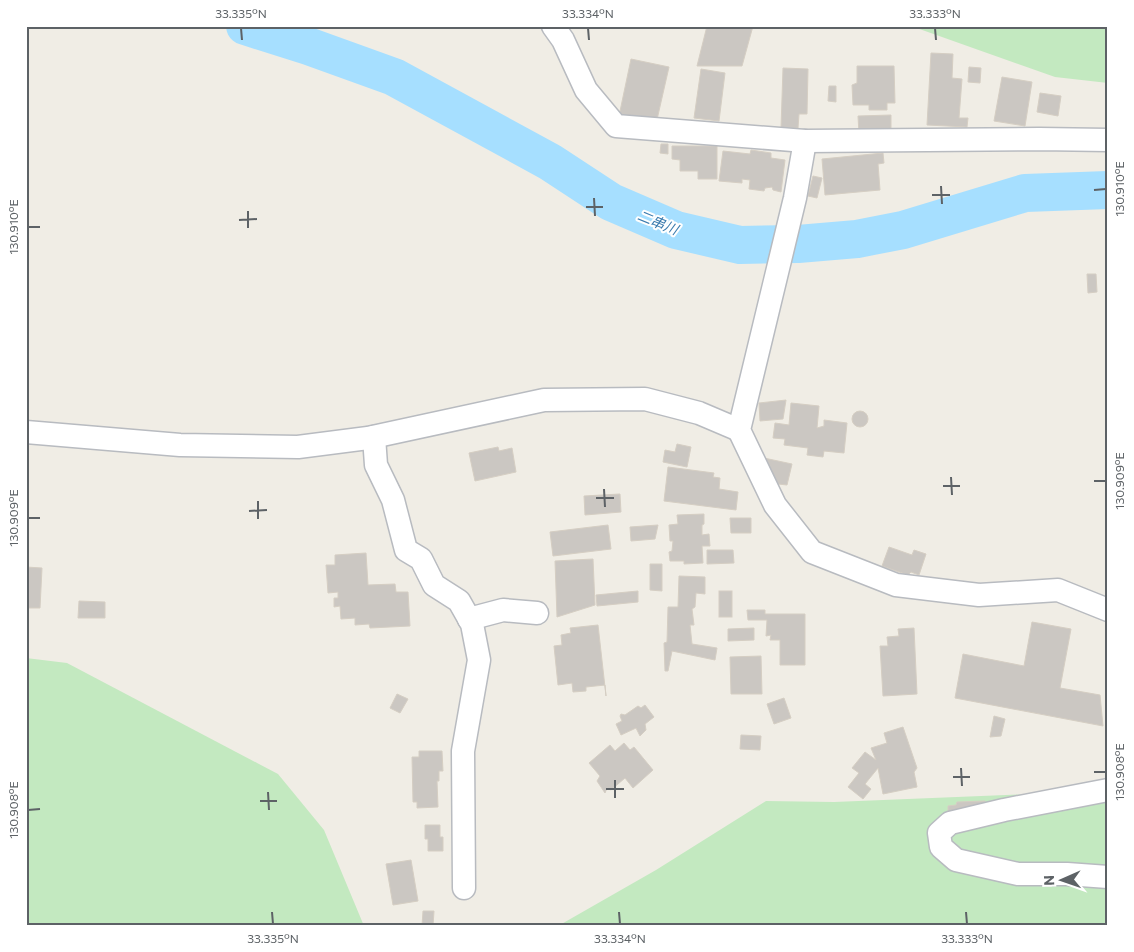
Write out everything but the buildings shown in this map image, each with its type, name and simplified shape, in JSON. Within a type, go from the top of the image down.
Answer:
[{"type":"street","points":[[554,26],[563,40],[586,90],[616,126],[805,141],[1108,140]]},
{"type":"street","points":[[805,141],[795,198],[740,430],[775,505],[812,552],[896,585],[980,596],[1058,590],[1108,610]]},
{"type":"street","points":[[26,432],[180,444],[298,447],[374,437],[544,400],[645,399],[699,413],[740,430]]},
{"type":"street","points":[[374,437],[376,465],[393,500],[406,550],[421,559],[434,585],[459,600],[472,624],[479,660],[463,751],[464,888]]},
{"type":"street","points":[[469,619],[503,610],[537,613]]},
{"type":"street","points":[[1108,790],[1004,810],[950,823],[939,833],[941,847],[956,860],[1018,874],[1067,874],[1108,877]]},
{"type":"green space","points":[[911,26],[1108,26],[1108,83],[1055,77]]},
{"type":"green space","points":[[26,658],[67,663],[278,774],[324,830],[364,926],[26,926]]},
{"type":"green space","points":[[1108,791],[1108,926],[558,926],[656,870],[766,801],[834,802]]},
{"type":"waterway","name":"二串川","points":[[245,26],[394,77],[550,162],[611,202],[676,230],[740,245],[798,244],[857,239],[903,230],[1025,193],[1108,190]]}]
